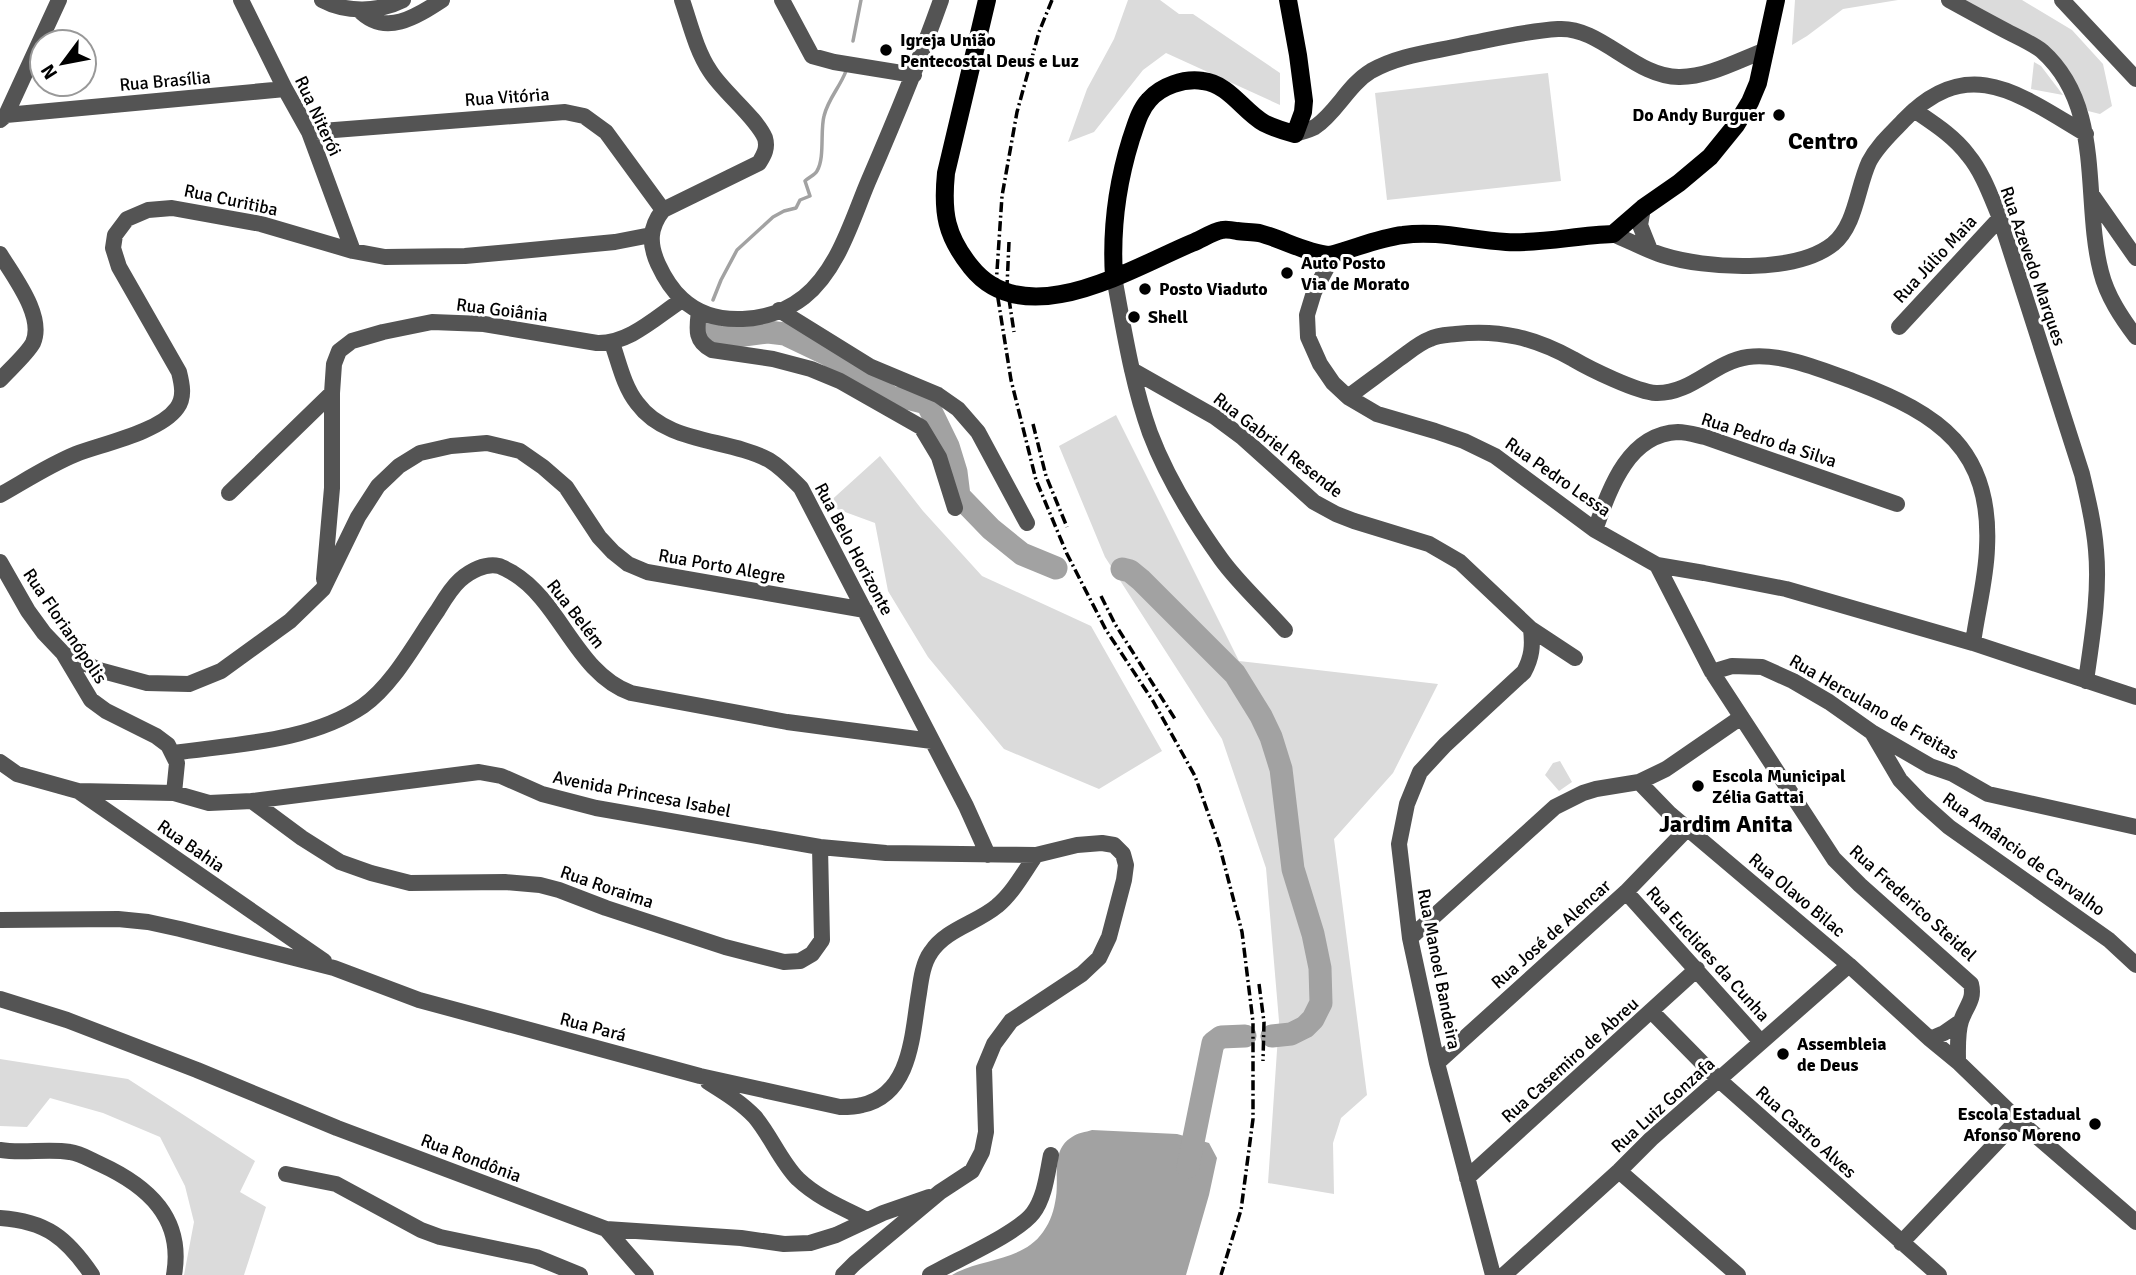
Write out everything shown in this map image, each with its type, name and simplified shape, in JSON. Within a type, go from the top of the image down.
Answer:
[{"type":"main road","points":[[987,0],[946,173],[943,199],[946,224],[959,251],[976,274],[993,286],[1034,298],[1060,296],[1114,278],[1223,229],[1259,233],[1318,254],[1334,254],[1402,234],[1428,233],[1505,242],[1541,243],[1614,234],[1643,208],[1710,157],[1736,125],[1758,83],[1776,0]]},
{"type":"main road","points":[[1114,278],[1113,232],[1122,169],[1139,113],[1147,101],[1159,91],[1182,82],[1203,81],[1220,86],[1263,122],[1295,134],[1304,101],[1288,0]]},
{"type":"street","points":[[3,118],[59,0]]},
{"type":"street","name":"Rua Niterói","points":[[241,0],[309,132],[353,251]]},
{"type":"street","points":[[322,0],[333,6],[359,10],[378,8],[403,0]]},
{"type":"street","points":[[359,10],[369,20],[391,24],[409,20],[442,0]]},
{"type":"street","points":[[682,0],[710,72],[759,128],[766,140],[766,152],[759,163],[663,210],[654,222],[651,235],[656,259],[665,279],[682,300],[699,311],[727,319],[762,317],[779,310],[804,297],[824,276],[840,248],[914,75],[941,0]]},
{"type":"street","points":[[782,0],[812,56],[914,75]]},
{"type":"street","points":[[1949,0],[2040,50],[2060,70],[2074,94],[2086,134],[2101,271],[2109,297],[2136,337]]},
{"type":"street","points":[[2062,0],[2136,79]]},
{"type":"street","points":[[1295,134],[1313,128],[1328,115],[1354,83],[1384,65],[1397,59],[1502,37],[1560,29],[1575,30],[1652,72],[1679,78],[1704,74],[1766,50]]},
{"type":"street","points":[[2113,55],[2136,69]]},
{"type":"street","points":[[255,92],[271,61]]},
{"type":"street","points":[[1614,234],[1660,254],[1733,266],[1779,265],[1822,251],[1834,243],[1844,231],[1870,161],[1881,144],[1914,110],[1947,89],[1968,83],[1992,85],[2030,101],[2086,134]]},
{"type":"street","name":"Rua Brasília","points":[[3,118],[285,89]]},
{"type":"street","name":"Rua Azevedo Marques","points":[[1914,110],[1968,154],[1980,174],[2000,218],[2082,474],[2090,505],[2096,551],[2096,601],[2086,681]]},
{"type":"street","name":"Rua Vitória","points":[[309,132],[565,112],[584,117],[606,132],[663,210]]},
{"type":"street","points":[[2091,193],[2136,258]]},
{"type":"street","name":"Rua Curitiba","points":[[0,495],[76,454],[132,436],[161,421],[177,408],[183,391],[179,372],[119,267],[113,248],[114,235],[127,219],[148,210],[172,208],[261,224],[353,251],[385,257],[465,256],[615,242],[651,235]]},
{"type":"street","points":[[1643,208],[1640,225],[1650,250]]},
{"type":"street","name":"Rua Júlio Maia","points":[[1899,327],[2000,218]]},
{"type":"street","points":[[0,254],[27,300],[34,319],[35,335],[32,345],[0,380]]},
{"type":"street","name":"Rua Pedro Lessa","points":[[1334,254],[1314,292],[1307,315],[1308,337],[1333,383],[1348,397],[1377,414],[1436,431],[1495,456],[1595,530],[1657,565],[1786,589],[1973,643],[2136,697]]},
{"type":"street","points":[[1114,278],[1132,370],[1150,433],[1169,475],[1196,523],[1223,561],[1285,630]]},
{"type":"street","points":[[612,344],[625,339],[682,300]]},
{"type":"street","points":[[779,310],[871,368],[937,395],[958,409],[978,432],[1027,523]]},
{"type":"street","points":[[699,311],[696,330],[698,339],[704,346],[712,350],[773,359],[811,369],[840,381],[921,427],[939,457],[955,508]]},
{"type":"street","name":"Rua Goiânia","points":[[323,589],[332,488],[332,393],[334,364],[339,351],[352,341],[432,322],[484,324],[612,344]]},
{"type":"street","points":[[1348,397],[1430,338],[1476,332],[1524,337],[1553,348],[1593,370],[1653,393],[1675,391],[1692,384],[1725,363],[1749,356],[1774,358],[1813,368],[1882,393],[1913,407],[1937,424],[1956,440],[1971,459],[1983,495],[1987,522],[1987,550],[1973,643]]},
{"type":"street","name":"Rua Belo Horizonte","points":[[612,344],[635,401],[648,417],[670,430],[738,448],[767,460],[784,470],[801,488],[966,806],[988,855]]},
{"type":"street","name":"Rua Gabriel Resende","points":[[1132,370],[1215,416],[1314,502],[1354,521],[1429,544],[1460,562],[1531,629],[1575,658]]},
{"type":"street","points":[[229,493],[332,393]]},
{"type":"street","name":"Rua Pedro da Silva","points":[[1595,530],[1608,493],[1625,461],[1639,448],[1669,433],[1681,432],[1705,437],[1897,504]]},
{"type":"street","name":"Rua Porto Alegre","points":[[63,653],[99,670],[147,683],[188,684],[221,671],[289,621],[323,589],[358,517],[378,486],[399,466],[420,453],[451,446],[487,443],[520,451],[543,467],[566,487],[612,552],[628,564],[647,572],[865,610]]},
{"type":"street","name":"Rua Florianópolis","points":[[0,562],[44,634],[63,653],[91,700],[106,711],[156,736],[168,745],[173,753]]},
{"type":"street","name":"Rua Frederico Steidel","points":[[1657,565],[1712,672],[1835,859],[1860,885],[1971,984],[1972,1000],[1961,1022],[1958,1062]]},
{"type":"street","name":"Rua Belém","points":[[173,753],[303,734],[334,722],[363,706],[385,686],[460,580],[478,567],[499,566],[533,589],[597,671],[621,690],[787,722],[932,741]]},
{"type":"street","name":"Rua Manoel Bandeira","points":[[1493,1275],[1437,1063],[1410,938],[1399,844],[1407,804],[1420,772],[1445,745],[1524,672],[1530,661],[1533,645],[1531,629]]},
{"type":"street","name":"Rua Herculano de Freitas","points":[[1712,672],[1732,666],[1762,667],[1829,702],[1873,733],[1988,794],[2136,827]]},
{"type":"street","points":[[1410,938],[1555,807],[1596,789],[1639,782],[1666,769],[1741,718]]},
{"type":"street","name":"Rua Amâncio de Carvalho","points":[[1873,733],[1900,780],[1940,819],[2101,934],[2136,965]]},
{"type":"street","points":[[173,753],[177,763],[174,793]]},
{"type":"street","name":"Rua Bahia","points":[[0,762],[8,774],[78,790],[334,968]]},
{"type":"street","name":"Avenida Princesa Isabel","points":[[78,790],[174,793],[209,803],[252,801],[479,772],[501,776],[542,794],[596,808],[820,848],[886,853],[1036,855]]},
{"type":"street","name":"Rua Olavo Bilac","points":[[1639,782],[1687,829],[1849,965],[1958,1062],[2018,1120],[2136,1222]]},
{"type":"street","name":"Rua Roraima","points":[[252,801],[340,862],[371,873],[410,883],[505,882],[559,890],[725,947],[784,962],[800,961],[812,954],[822,940],[820,848]]},
{"type":"street","name":"Rua José de Alencar","points":[[1437,1063],[1626,892],[1687,829]]},
{"type":"street","name":"Rua Rondônia","points":[[844,1275],[855,1262],[940,1192],[972,1171],[982,1152],[986,1132],[984,1068],[993,1044],[1011,1021],[1082,974],[1098,958],[1109,937],[1126,865],[1122,854],[1114,845],[1077,845],[1036,855]]},
{"type":"street","name":"Rua Pará","points":[[0,920],[118,919],[148,922],[334,968],[419,1000],[700,1076],[840,1107],[864,1105],[884,1095],[896,1082],[907,1063],[922,973],[930,953],[940,941],[999,905],[1036,855]]},
{"type":"street","name":"Rua Euclides da Cunha","points":[[1626,892],[1761,1042]]},
{"type":"street","name":"Rua Luiz Gonzafa","points":[[1504,1275],[1651,1139],[1849,965]]},
{"type":"street","name":"Rua Casemiro de Abreu","points":[[1467,1178],[1697,969]]},
{"type":"street","name":"Rua Rondônia","points":[[0,999],[67,1020],[337,1128],[606,1229],[741,1238],[784,1244],[810,1243],[940,1192]]},
{"type":"street","name":"Rua Castro Alves","points":[[1652,1012],[1718,1079],[1939,1275]]},
{"type":"street","points":[[1930,1039],[1961,1022]]},
{"type":"street","points":[[700,1076],[736,1100],[754,1116],[796,1177],[810,1190],[867,1220]]},
{"type":"street","points":[[1901,1242],[2018,1120]]},
{"type":"street","points":[[0,1150],[71,1152],[110,1169],[139,1186],[163,1209],[174,1237],[174,1275]]},
{"type":"street","points":[[930,1275],[1016,1228],[1033,1213],[1043,1194],[1051,1155]]},
{"type":"street","points":[[1619,1171],[1738,1275]]},
{"type":"street","points":[[286,1174],[336,1184],[421,1230],[440,1237],[536,1257],[580,1275]]},
{"type":"street","points":[[0,1218],[51,1230],[76,1251],[92,1275]]},
{"type":"street","points":[[606,1229],[646,1275]]},
{"type":"shaded area","points":[[1128,0],[1160,0],[1179,14],[1193,14],[1280,73],[1280,105],[1166,53],[1143,70],[1094,132],[1068,142],[1087,89],[1114,39]]},
{"type":"shaded area","points":[[1795,0],[1898,0],[1843,9],[1792,45]]},
{"type":"shaded area","points":[[1960,0],[2022,0],[2072,30],[2103,64],[2112,106],[2100,114],[2088,111],[2074,81]]},
{"type":"shaded area","points":[[2034,62],[2041,66],[2063,95],[2031,89]]},
{"type":"shaded area","points":[[1548,73],[1561,181],[1387,200],[1375,93]]},
{"type":"shaded area","points":[[1116,415],[1239,661],[1438,684],[1393,773],[1334,839],[1367,1095],[1341,1118],[1333,1143],[1334,1194],[1268,1183],[1279,1021],[1266,868],[1222,739],[1105,557],[1059,446]]},
{"type":"shaded area","points":[[880,456],[923,511],[982,576],[1091,626],[1162,751],[1099,789],[1004,749],[928,657],[888,591],[875,523],[826,505]]},
{"type":"shaded area","points":[[1560,761],[1572,782],[1559,791],[1545,775],[1553,763]]},
{"type":"shaded area","points":[[0,1059],[128,1079],[255,1161],[240,1192],[266,1207],[244,1275],[184,1275],[194,1222],[185,1186],[160,1137],[103,1113],[50,1098],[27,1127],[0,1126]]},
{"type":"shaded area","points":[[1092,1130],[1177,1134],[1209,1143],[1217,1158],[1186,1275],[952,1275],[1012,1254],[1034,1242],[1046,1228],[1053,1211],[1061,1149],[1065,1142],[1074,1136]]},
{"type":"waterway","points":[[853,41],[861,0]]},
{"type":"waterway","points":[[713,300],[737,250],[773,217],[796,208],[800,200],[810,196],[805,181],[819,166],[824,116],[846,71]]},
{"type":"waterway","points":[[706,324],[712,335],[721,338],[768,332],[785,334],[827,354],[892,398],[907,398],[927,403],[948,446],[956,472],[959,496],[991,529],[1022,554],[1056,568]]},
{"type":"waterway","points":[[1122,569],[1130,571],[1141,580],[1235,674],[1271,737],[1281,769],[1293,869],[1313,934],[1320,968],[1321,1003],[1313,1019],[1305,1027],[1291,1034],[1272,1036]]},
{"type":"waterway","points":[[1188,1167],[1213,1043],[1221,1037],[1245,1036]]},
{"type":"railway","points":[[1052,0],[1039,32],[1017,112],[1002,196],[996,286],[1011,380],[1036,480],[1067,554],[1106,630],[1153,701],[1195,776],[1219,844],[1242,932],[1253,1022],[1253,1119],[1241,1210],[1221,1275]]},
{"type":"railway","points":[[1009,242],[1007,286],[1014,332]]},
{"type":"railway","points":[[1033,424],[1046,476],[1067,527]]},
{"type":"railway","points":[[1101,596],[1115,624],[1175,719]]},
{"type":"railway","points":[[1259,984],[1264,1022],[1263,1061]]},
{"type":"place","name":"Igreja União Pentecostal Deus e Luz","points":[[886,50]]},
{"type":"place","name":"Do Andy Burguer","points":[[1779,115]]},
{"type":"place","name":"Auto Posto Via de Morato","points":[[1287,273]]},
{"type":"place","name":"Posto Viaduto","points":[[1145,289]]},
{"type":"place","name":"Shell","points":[[1134,317]]},
{"type":"place","name":"Escola Municipal Zélia Gattai","points":[[1698,786]]},
{"type":"place","name":"Assembleia de Deus","points":[[1783,1054]]},
{"type":"place","name":"Escola Estadual Afonso Moreno","points":[[2095,1124]]},
{"type":"district","name":"Centro","points":[[1823,141]]},
{"type":"district","name":"Jardim Anita","points":[[1726,824]]}]
